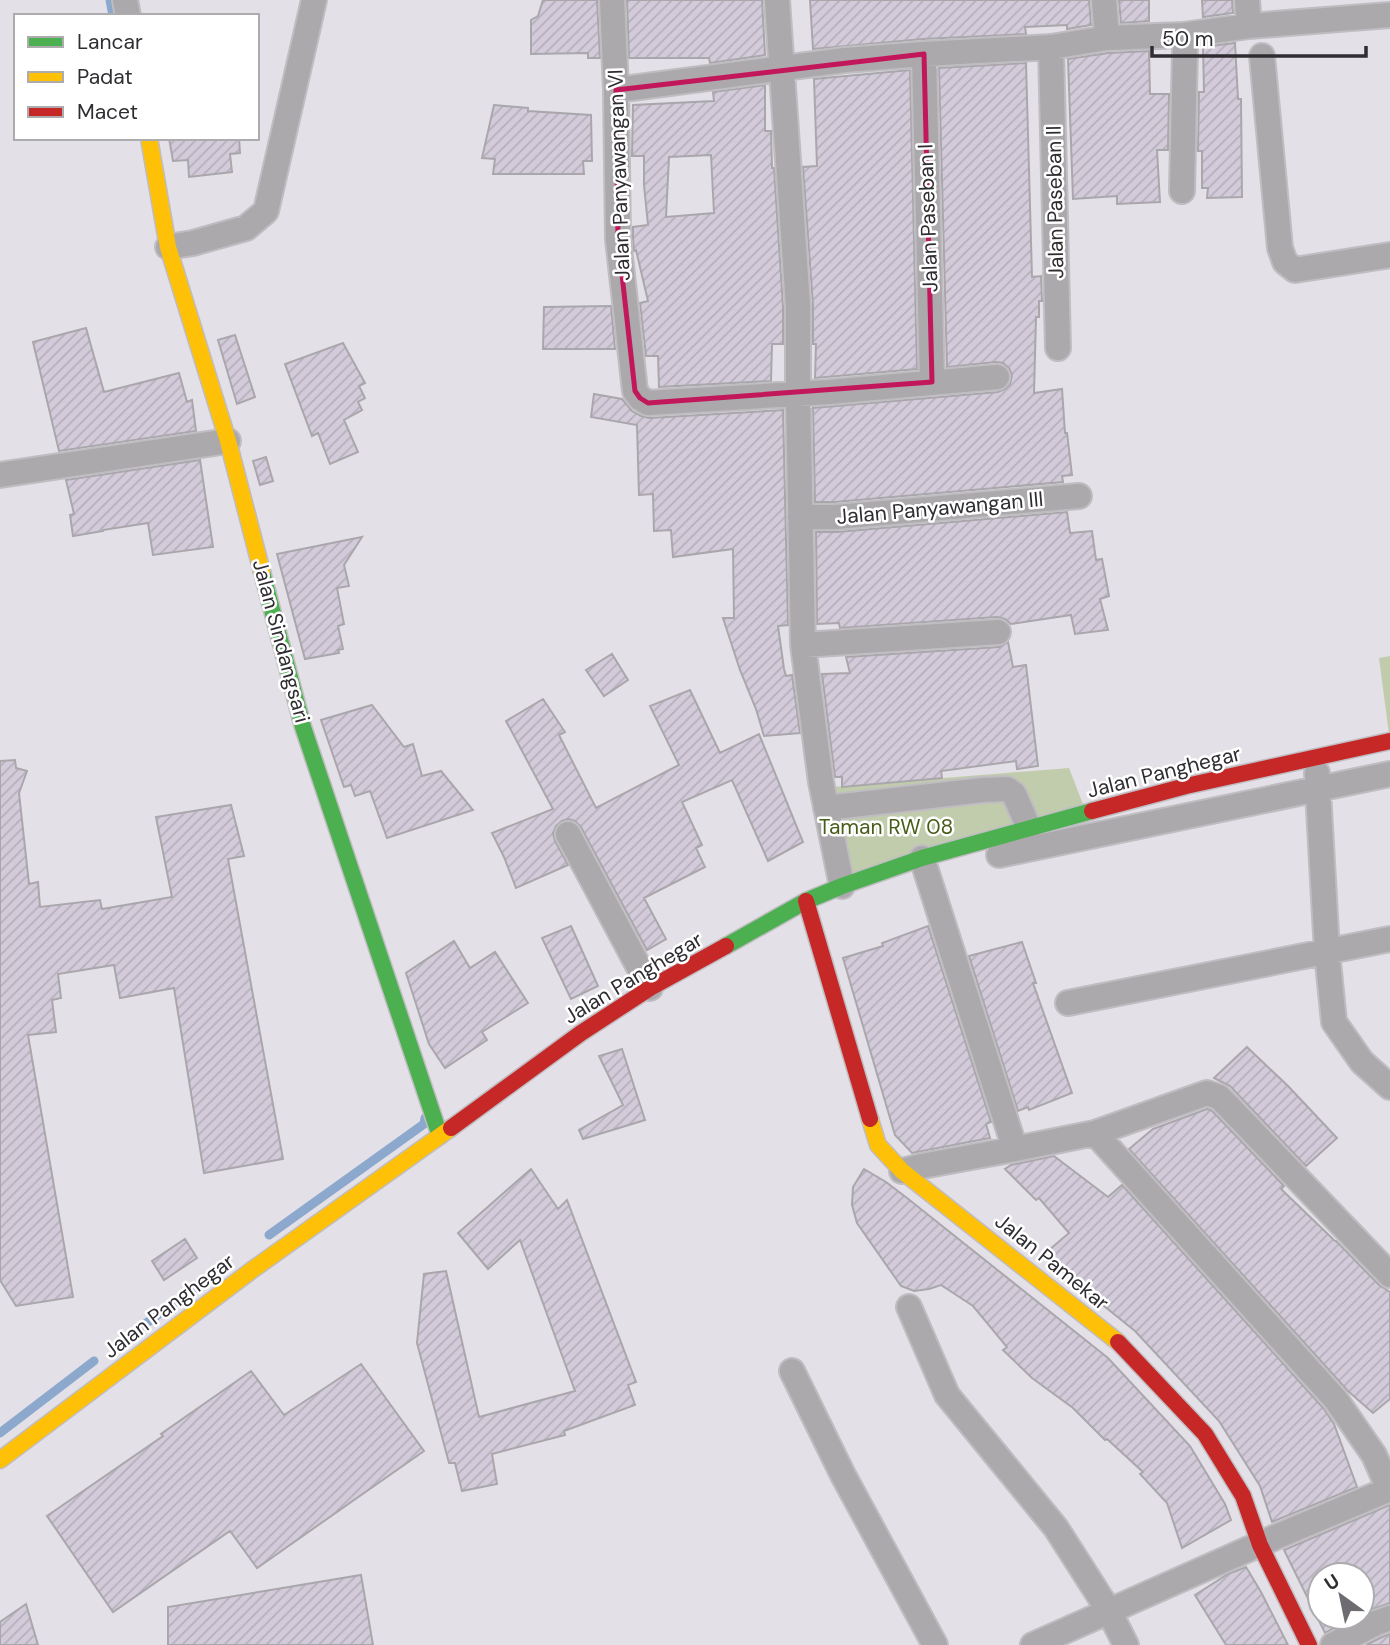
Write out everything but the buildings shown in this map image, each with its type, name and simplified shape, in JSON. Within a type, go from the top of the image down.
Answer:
[{"type":"street","points":[[168,247],[246,228],[266,211],[314,0]]},
{"type":"street","name":"Jalan Panyawangan VI","points":[[612,0],[618,239],[635,391],[640,398],[648,403],[798,394],[997,377]]},
{"type":"street","points":[[777,0],[798,306],[803,645],[821,782],[842,886]]},
{"type":"street","points":[[1104,0],[1107,38]]},
{"type":"street","points":[[1247,0],[1249,26]]},
{"type":"street","points":[[616,90],[783,67],[924,54],[1051,52],[1107,38],[1183,34],[1376,10]]},
{"type":"street","points":[[1182,191],[1183,34]]},
{"type":"street","name":"Jalan Paseban II","points":[[1051,52],[1058,348]]},
{"type":"street","name":"Jalan Paseban I","points":[[924,54],[932,382]]},
{"type":"street","points":[[1262,56],[1280,248],[1285,262],[1295,270],[1390,255]]},
{"type":"street","name":"Jalan Sindangsari","points":[[149,140],[168,247],[228,441],[303,727],[440,1136]]},
{"type":"street","points":[[0,475],[228,441]]},
{"type":"street","name":"Jalan Panyawangan III","points":[[800,517],[836,517],[1079,496]]},
{"type":"street","points":[[803,645],[998,632]]},
{"type":"street","name":"Jalan Panghegar","points":[[0,1460],[252,1270],[581,1032],[650,988],[806,901],[922,858],[1030,828],[1186,786],[1390,741]]},
{"type":"street","points":[[1316,758],[1327,952],[1334,1022],[1362,1062],[1390,1087]]},
{"type":"street","points":[[999,855],[1390,774]]},
{"type":"street","points":[[826,807],[1007,789],[1014,794],[1030,828]]},
{"type":"street","points":[[568,834],[650,988]]},
{"type":"street","points":[[922,858],[1015,1149]]},
{"type":"street","name":"Jalan Pamekar","points":[[806,901],[878,1145],[902,1171],[1121,1344],[1205,1434],[1242,1496],[1259,1545],[1309,1645]]},
{"type":"street","points":[[1068,1003],[1390,939]]},
{"type":"street","points":[[902,1171],[1095,1133],[1207,1093],[1219,1097],[1390,1275]]},
{"type":"street","points":[[1033,1645],[1390,1489],[1382,1446],[1336,1400],[1095,1133]]},
{"type":"street","points":[[909,1307],[947,1395],[1056,1528],[1109,1611],[1126,1645]]},
{"type":"street","points":[[792,1371],[935,1645]]},
{"type":"street","points":[[1333,1645],[1390,1618]]},
{"type":"highlighted area","points":[[924,54],[932,382],[648,403],[640,398],[635,391],[618,239],[616,90]]},
{"type":"green space","points":[[1390,656],[1390,742],[1379,658]]},
{"type":"green space","name":"Taman RW 08","points":[[1069,768],[1086,812],[849,883],[832,787]]},
{"type":"waterway","points":[[110,0],[113,14]]},
{"type":"waterway","points":[[269,1235],[424,1124],[425,1118]]},
{"type":"waterway","points":[[141,1327],[227,1265]]},
{"type":"waterway","points":[[0,1433],[94,1361]]},
{"type":"traffic: fast","points":[[262,572],[303,727],[440,1136]]},
{"type":"traffic: fast","points":[[726,946],[806,901],[842,886],[922,858],[1092,811]]},
{"type":"traffic: slow","points":[[149,140],[168,247],[228,441],[262,572]]},
{"type":"traffic: slow","points":[[870,1119],[878,1145],[902,1171],[1118,1342]]},
{"type":"traffic: slow","points":[[0,1460],[252,1270],[451,1128]]},
{"type":"traffic: jam","points":[[1092,811],[1186,786],[1390,741]]},
{"type":"traffic: jam","points":[[806,901],[870,1119]]},
{"type":"traffic: jam","points":[[451,1128],[581,1033],[650,988],[726,946]]},
{"type":"traffic: jam","points":[[1118,1342],[1205,1434],[1243,1496],[1260,1545],[1309,1645]]}]
